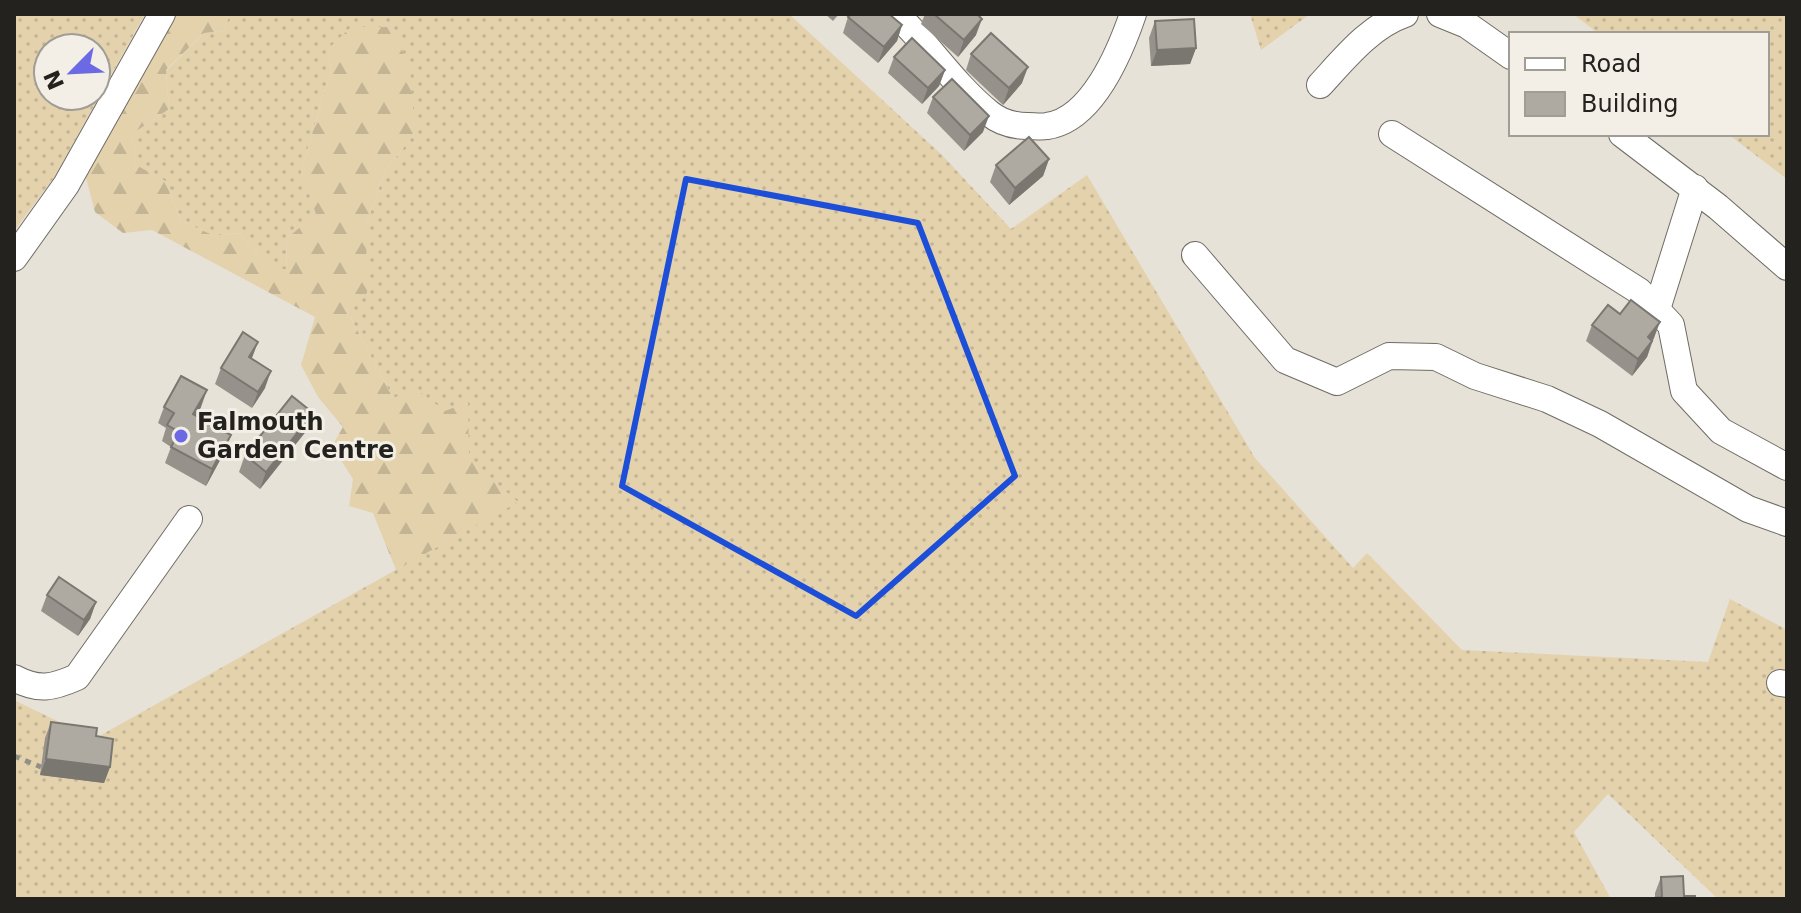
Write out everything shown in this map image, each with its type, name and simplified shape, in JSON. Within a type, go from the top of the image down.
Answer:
[{"type":"street","points":[[14,258],[66,185],[162,14]]},
{"type":"street","points":[[896,14],[949,74],[990,114],[1011,126],[1049,126],[1073,114],[1099,88],[1117,55],[1133,14]]},
{"type":"street","points":[[1320,85],[1376,30],[1405,14]]},
{"type":"street","points":[[1440,14],[1467,25],[1509,55]]},
{"type":"street","points":[[1392,134],[1639,291],[1671,325],[1684,391],[1721,431],[1787,467]]},
{"type":"street","points":[[1625,136],[1695,188],[1787,267]]},
{"type":"street","points":[[1657,309],[1695,188]]},
{"type":"street","points":[[1195,255],[1285,360],[1337,382],[1389,356],[1436,357],[1475,376],[1574,411],[1748,509],[1787,523]]},
{"type":"street","points":[[14,678],[29,685],[54,687],[77,677],[189,519]]},
{"type":"path","points":[[14,756],[41,767]]},
{"type":"highlighted area","points":[[686,179],[918,223],[1015,476],[856,616],[622,486]]},
{"type":"green space","points":[[14,14],[145,14],[112,73],[112,32],[32,32],[32,112],[91,112],[55,176],[14,231]]},
{"type":"green space","points":[[162,14],[230,14],[223,31],[204,33],[166,70],[169,109],[132,134],[136,165],[165,181],[181,221],[215,236],[239,233],[265,263],[287,270],[286,239],[316,214],[301,171],[331,71],[329,48],[351,27],[392,27],[410,69],[415,133],[385,171],[366,225],[367,293],[345,307],[393,398],[416,389],[445,411],[468,402],[469,459],[518,502],[396,570],[373,513],[349,506],[353,479],[332,446],[343,427],[318,397],[301,365],[315,317],[152,230],[123,233],[95,212],[81,159],[107,112],[112,112],[112,104]]},
{"type":"green space","points":[[230,14],[789,14],[942,155],[1011,229],[1087,175],[1255,458],[1353,568],[1367,553],[1462,650],[1708,662],[1730,599],[1787,630],[1787,899],[1718,899],[1608,794],[1574,832],[1611,899],[14,899],[14,700],[94,739],[517,502],[468,459],[445,411],[393,398],[345,307],[366,293],[366,225],[385,171],[415,133],[329,48],[331,71],[301,171],[317,214],[286,239],[287,271],[265,263],[239,233],[215,236],[181,221],[165,181],[136,166],[132,134],[169,109],[166,71],[204,33],[223,31]]},
{"type":"green space","points":[[1250,14],[1310,14],[1261,50]]},
{"type":"green space","points":[[1573,14],[1787,14],[1787,179],[1731,136],[1769,136],[1769,32],[1596,32]]},
{"type":"building","points":[[851,14],[889,14],[902,25],[884,47],[848,17]]},
{"type":"building","points":[[934,14],[977,14],[982,19],[964,40]]},
{"type":"building","points":[[1194,19],[1196,48],[1157,50],[1155,21]]},
{"type":"building","points":[[991,33],[1028,67],[1009,88],[971,54]]},
{"type":"building","points":[[912,38],[945,70],[928,88],[894,57]]},
{"type":"building","points":[[952,79],[989,116],[970,135],[933,97]]},
{"type":"building","points":[[1029,137],[1049,159],[1015,188],[996,165]]},
{"type":"building","points":[[1631,300],[1660,322],[1648,337],[1652,341],[1638,359],[1592,325],[1608,305],[1620,314]]},
{"type":"building","points":[[243,332],[258,342],[249,357],[271,371],[258,392],[221,368]]},
{"type":"building","points":[[181,376],[207,390],[193,414],[231,435],[212,469],[171,447],[179,432],[167,425],[174,413],[164,407]]},
{"type":"building","points":[[292,396],[313,413],[266,472],[245,455]]},
{"type":"building","points":[[59,577],[96,602],[84,620],[47,595]]},
{"type":"building","points":[[51,722],[97,728],[96,736],[113,739],[110,767],[46,759]]},
{"type":"building","points":[[1683,876],[1684,896],[1695,896],[1695,899],[1645,899],[1662,897],[1661,877]]},
{"type":"place","name":"Falmouth Garden Centre","points":[[181,436]]}]
